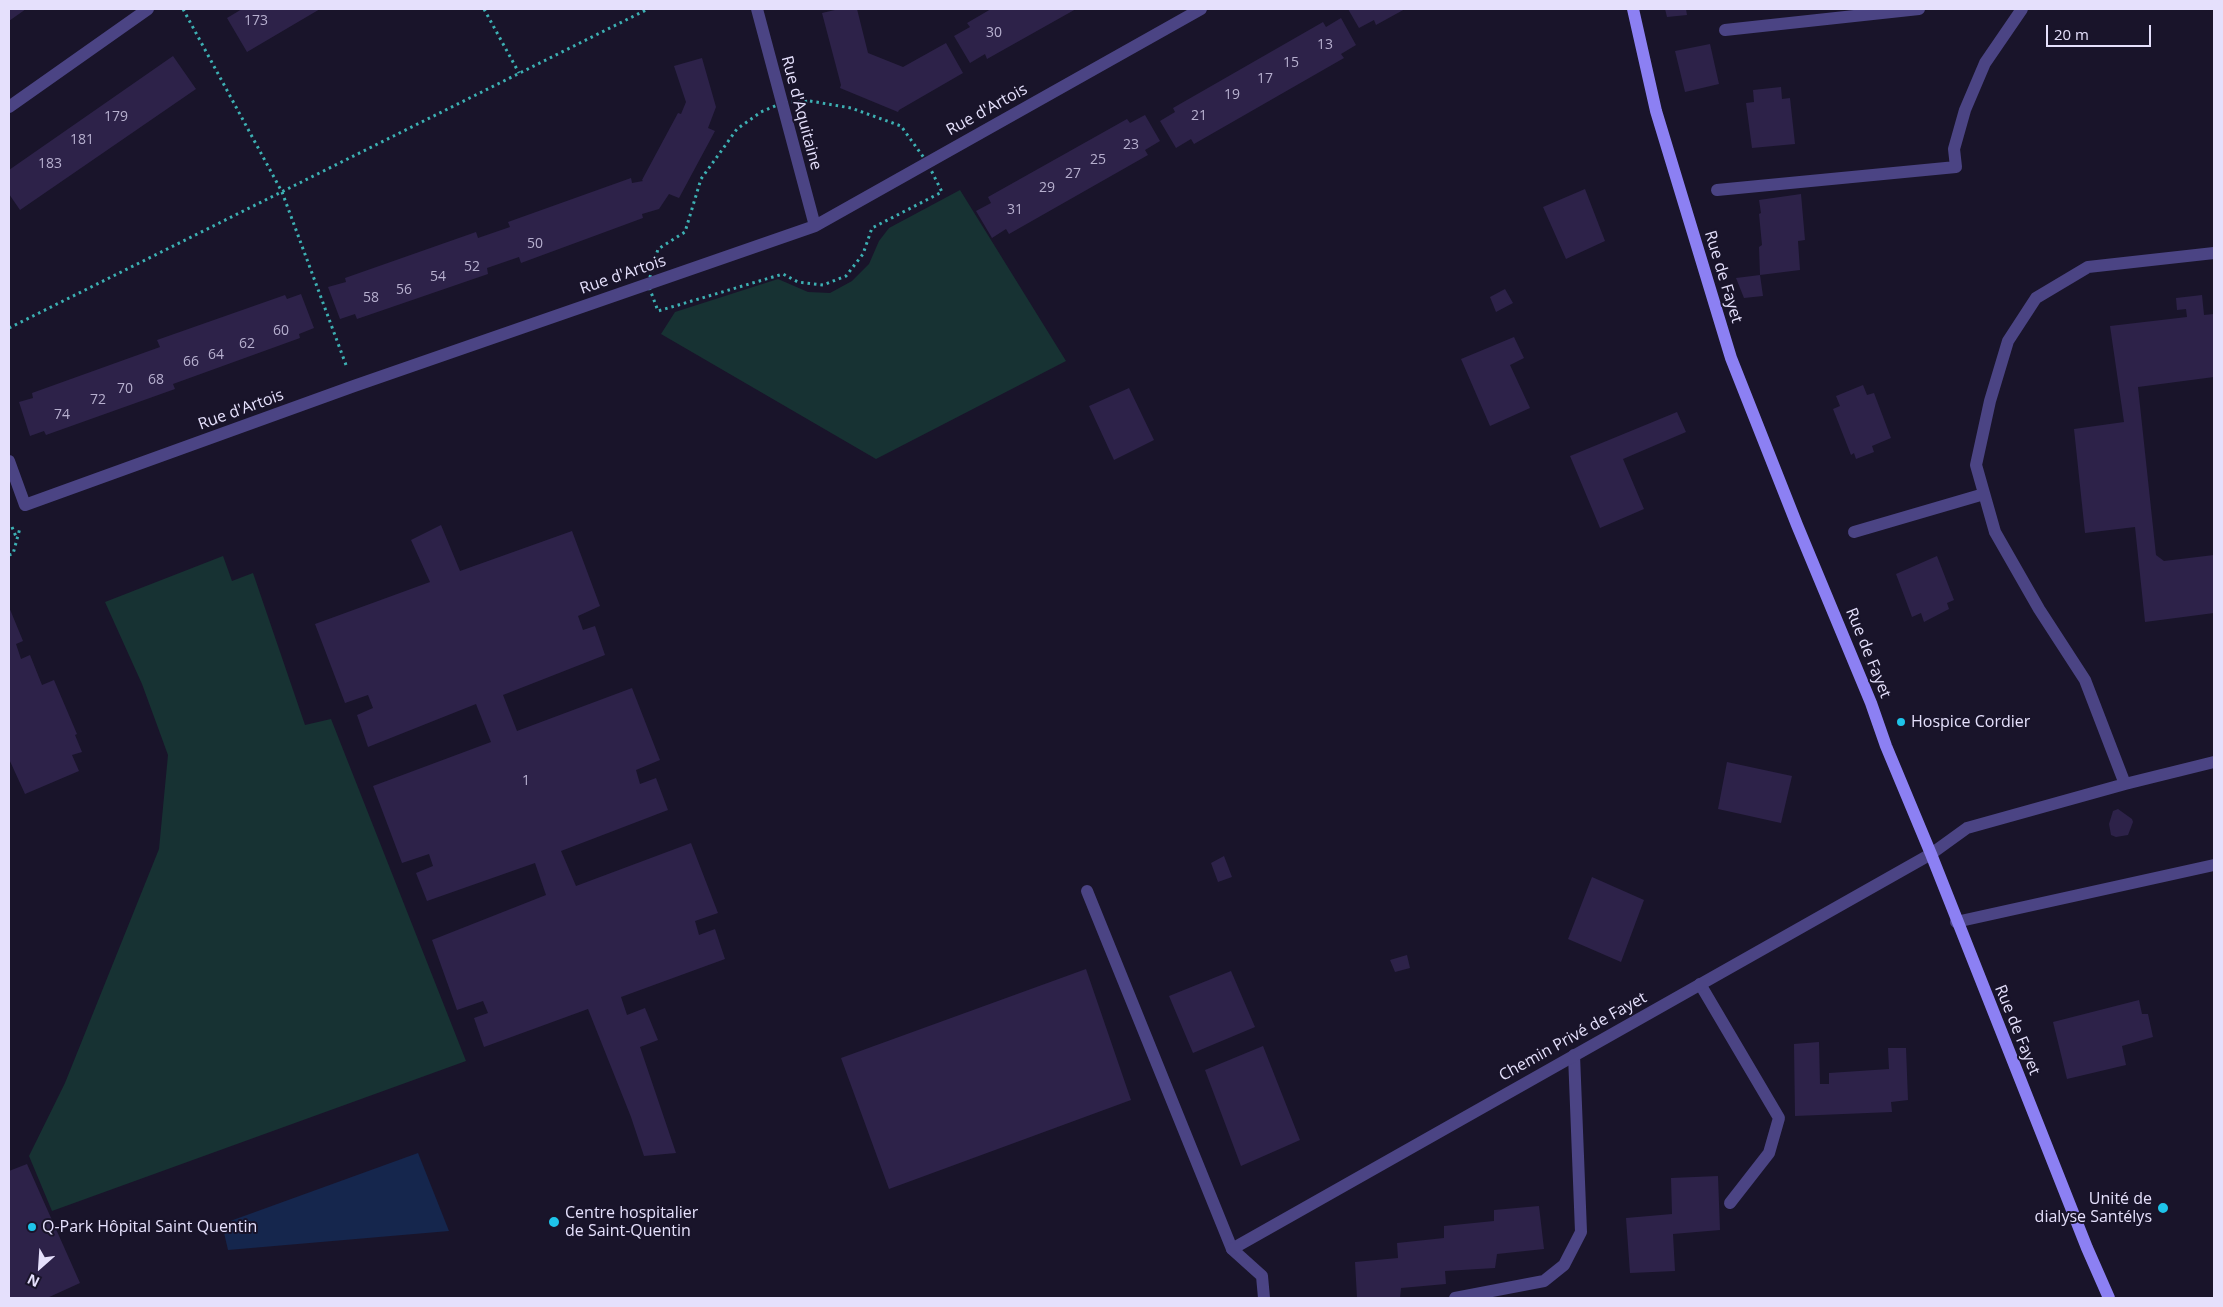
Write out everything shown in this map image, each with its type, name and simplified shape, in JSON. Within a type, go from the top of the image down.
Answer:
[{"type":"main road","name":"Rue de Fayet","points":[[1633,9],[1656,111],[1731,358],[2087,1248],[2109,1298]]},
{"type":"street","points":[[9,107],[148,9]]},
{"type":"street","name":"Rue d'Aquitaine","points":[[757,9],[815,226]]},
{"type":"street","name":"Rue d'Artois","points":[[25,505],[354,386],[815,226],[1201,9]]},
{"type":"street","points":[[1725,30],[1919,9]]},
{"type":"street","points":[[1717,190],[1956,167],[1954,149],[1965,110],[1984,63],[2022,9]]},
{"type":"street","points":[[2125,784],[2085,680],[2039,609],[1995,532],[1976,465],[1990,401],[2008,340],[2036,298],[2088,267],[2214,253]]},
{"type":"street","points":[[9,461],[25,505]]},
{"type":"street","points":[[1854,532],[1984,494]]},
{"type":"street","name":"Chemin Privé de Fayet","points":[[1232,1249],[1931,854],[1967,828],[2125,784],[2214,762]]},
{"type":"street","points":[[1956,922],[2214,865]]},
{"type":"street","points":[[1087,891],[1232,1249],[1262,1276],[1264,1298]]},
{"type":"street","points":[[1700,984],[1779,1118],[1769,1153],[1730,1204]]},
{"type":"street","points":[[1455,1298],[1544,1281],[1564,1265],[1581,1232],[1574,1055]]},
{"type":"path","points":[[183,9],[282,192],[354,386]]},
{"type":"path","points":[[484,9],[519,73]]},
{"type":"path","points":[[9,328],[648,9]]},
{"type":"path","points":[[9,555],[13,554],[25,505]]},
{"type":"path","points":[[9,520],[17,540]]},
{"type":"green space","points":[[960,190],[1066,361],[876,459],[661,334],[675,312],[778,279],[808,292],[830,293],[852,281],[869,264],[879,241],[889,228]]},
{"type":"green space","points":[[223,556],[232,581],[253,573],[305,725],[331,719],[466,1061],[52,1211],[29,1156],[65,1083],[159,849],[168,755],[142,684],[105,602]]},
{"type":"water","points":[[418,1153],[449,1231],[228,1250],[222,1224]]},
{"type":"building","points":[[9,9],[26,9],[9,21]]},
{"type":"building","points":[[242,9],[320,9],[247,52],[227,18]]},
{"type":"building","points":[[839,9],[857,9],[868,53],[903,67],[946,43],[963,73],[898,112],[840,88],[841,85],[822,13]]},
{"type":"building","points":[[991,9],[1076,9],[987,59],[985,54],[970,63],[954,36],[970,27],[967,23]]},
{"type":"building","points":[[1348,9],[1405,9],[1376,25],[1374,20],[1359,28]]},
{"type":"building","points":[[1665,9],[1686,9],[1687,15],[1667,17]]},
{"type":"building","points":[[1341,18],[1356,45],[1341,54],[1344,58],[1194,144],[1191,139],[1176,148],[1160,121],[1175,112],[1173,108],[1323,22],[1326,27]]},
{"type":"building","points":[[1710,44],[1719,84],[1685,92],[1675,51]]},
{"type":"building","points":[[173,56],[196,89],[20,210],[9,194],[9,170]]},
{"type":"building","points":[[702,58],[716,107],[708,128],[715,131],[679,198],[669,194],[659,209],[642,214],[643,218],[521,263],[519,257],[487,268],[488,274],[357,319],[355,314],[340,319],[328,287],[346,282],[345,278],[476,232],[478,238],[510,227],[508,222],[631,178],[632,183],[643,181],[678,113],[681,114],[686,102],[674,66]]},
{"type":"building","points":[[1781,87],[1782,99],[1790,98],[1795,144],[1752,148],[1746,103],[1754,102],[1753,90]]},
{"type":"building","points":[[1145,115],[1160,141],[1145,150],[1148,155],[1009,234],[1006,229],[992,238],[976,211],[991,203],[988,197],[1127,119],[1130,123]]},
{"type":"building","points":[[1585,189],[1605,241],[1566,259],[1543,207]]},
{"type":"building","points":[[1801,194],[1805,240],[1798,241],[1800,270],[1760,275],[1759,247],[1762,245],[1759,200]]},
{"type":"building","points":[[1760,275],[1763,296],[1744,298],[1736,278]]},
{"type":"building","points":[[1505,289],[1513,303],[1496,312],[1490,297]]},
{"type":"building","points":[[301,294],[314,328],[299,334],[300,338],[173,384],[175,389],[46,435],[44,431],[30,436],[19,402],[33,398],[32,393],[160,347],[157,340],[285,295],[287,299]]},
{"type":"building","points":[[2202,295],[2204,315],[2214,314],[2214,377],[2138,387],[2156,555],[2164,561],[2214,555],[2214,613],[2145,622],[2135,527],[2085,533],[2074,429],[2124,422],[2110,326],[2187,317],[2186,309],[2177,310],[2176,298]]},
{"type":"building","points":[[1514,337],[1524,358],[1510,365],[1530,408],[1490,426],[1461,359]]},
{"type":"building","points":[[1863,385],[1867,395],[1874,393],[1891,438],[1872,446],[1874,452],[1856,459],[1854,453],[1851,455],[1833,409],[1840,406],[1836,396]]},
{"type":"building","points":[[1129,388],[1154,440],[1114,460],[1089,406]]},
{"type":"building","points":[[1677,412],[1686,432],[1623,459],[1644,509],[1600,528],[1570,456]]},
{"type":"building","points":[[441,525],[460,571],[572,531],[600,606],[578,616],[583,630],[595,626],[605,655],[503,695],[517,731],[632,688],[660,760],[636,770],[640,784],[656,778],[668,810],[561,851],[576,886],[691,843],[718,913],[695,921],[699,935],[715,929],[725,959],[621,997],[627,1015],[645,1008],[658,1040],[640,1047],[676,1153],[644,1156],[631,1117],[588,1009],[484,1047],[474,1018],[488,1013],[483,1001],[457,1010],[432,940],[546,895],[535,863],[427,901],[416,873],[433,866],[429,854],[402,863],[373,786],[491,742],[476,704],[368,747],[357,715],[373,708],[368,695],[345,703],[315,624],[430,582],[411,540]]},
{"type":"building","points":[[1937,556],[1954,600],[1947,603],[1949,609],[1924,622],[1921,613],[1912,617],[1896,574]]},
{"type":"building","points":[[9,607],[23,641],[16,644],[21,659],[30,655],[42,685],[54,680],[77,734],[75,735],[82,752],[72,755],[79,771],[25,794],[9,759]]},
{"type":"building","points":[[1727,762],[1792,776],[1781,823],[1718,809]]},
{"type":"building","points":[[2118,809],[2132,819],[2133,822],[2128,835],[2116,837],[2111,835],[2109,824],[2113,811]]},
{"type":"building","points":[[1224,856],[1232,877],[1218,882],[1211,863]]},
{"type":"building","points":[[1592,877],[1644,900],[1621,962],[1568,939]]},
{"type":"building","points":[[1407,955],[1410,968],[1395,972],[1390,960]]},
{"type":"building","points":[[1086,969],[1131,1100],[889,1189],[841,1058]]},
{"type":"building","points":[[1231,971],[1255,1027],[1193,1053],[1169,996]]},
{"type":"building","points":[[2139,1000],[2142,1014],[2148,1014],[2153,1037],[2122,1046],[2126,1065],[2067,1079],[2053,1022]]},
{"type":"building","points":[[1819,1042],[1820,1084],[1829,1084],[1829,1073],[1889,1069],[1888,1048],[1906,1048],[1908,1100],[1891,1102],[1892,1112],[1795,1116],[1794,1044]]},
{"type":"building","points":[[1263,1046],[1300,1140],[1241,1166],[1205,1070]]},
{"type":"building","name":"Q-Park Hôpital Saint Quentin","points":[[27,1164],[80,1283],[47,1298],[9,1298],[9,1171]]},
{"type":"building","points":[[1718,1176],[1720,1230],[1673,1234],[1675,1271],[1630,1273],[1626,1218],[1672,1214],[1671,1178]]},
{"type":"building","points":[[1539,1206],[1544,1249],[1497,1254],[1495,1268],[1445,1271],[1446,1284],[1401,1288],[1400,1298],[1357,1298],[1355,1262],[1398,1258],[1397,1243],[1444,1238],[1444,1226],[1494,1221],[1494,1210]]},
{"type":"place","name":"Hospice Cordier","points":[[1901,722]]},
{"type":"place","name":"Unité de dialyse Santélys","points":[[2163,1208]]},
{"type":"place","name":"Centre hospitalier de Saint-Quentin","points":[[554,1222]]},
{"type":"place","name":"Q-Park Hôpital Saint Quentin","points":[[32,1227]]}]
